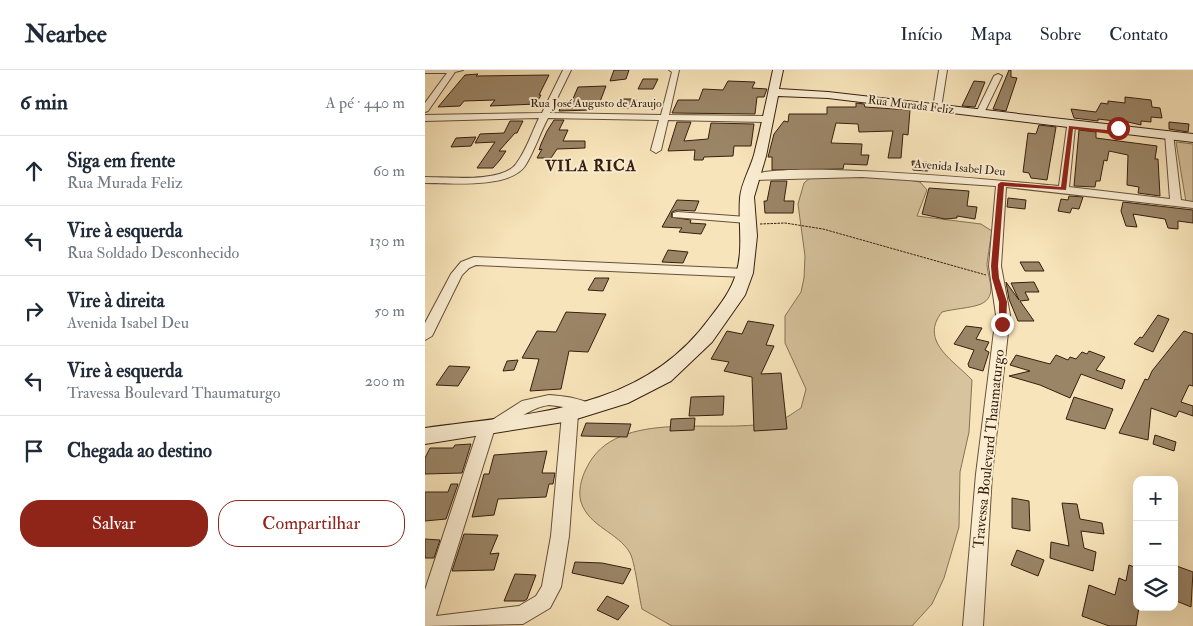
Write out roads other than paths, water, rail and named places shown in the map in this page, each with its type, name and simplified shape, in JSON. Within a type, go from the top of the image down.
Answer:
[{"type":"street","points":[[425,109],[453,70]]},
{"type":"street","points":[[425,71],[460,70]]},
{"type":"street","points":[[425,180],[503,176],[518,168],[567,70]]},
{"type":"street","points":[[656,150],[676,71],[673,70]]},
{"type":"street","points":[[425,436],[579,412],[635,392],[664,376],[705,338],[721,318],[735,295],[745,273],[749,256],[747,197],[754,176],[778,70]]},
{"type":"street","points":[[937,108],[943,70]]},
{"type":"street","points":[[980,113],[998,76]]},
{"type":"street","name":"Rua Murada Feliz","points":[[773,92],[821,94],[1118,131],[1193,138]]},
{"type":"street","name":"Rua José Augusto de Araujo","points":[[425,118],[544,115],[767,119]]},
{"type":"street","name":"Rua Murada Feliz","points":[[1049,122],[1071,127],[1118,131]]},
{"type":"street","points":[[1064,189],[1071,127]]},
{"type":"street","points":[[1170,137],[1176,203]]},
{"type":"street","name":"Rua Murada Feliz","points":[[1170,137],[1193,142]]},
{"type":"street","name":"Avenida Isabel Deu","points":[[754,176],[845,172],[1064,189],[1193,205]]},
{"type":"street","name":"Travessa Boulevard Thaumaturgo","points":[[973,626],[984,474],[1003,315],[1003,302],[995,278],[1001,184]]},
{"type":"street","points":[[677,215],[747,222]]},
{"type":"street","points":[[425,336],[461,269],[474,261],[745,273]]},
{"type":"street","points":[[431,626],[523,615],[543,602],[551,587],[579,412]]},
{"type":"street","points":[[425,620],[491,427]]},
{"type":"district","name":"VILA RICA","points":[[591,166]]}]
